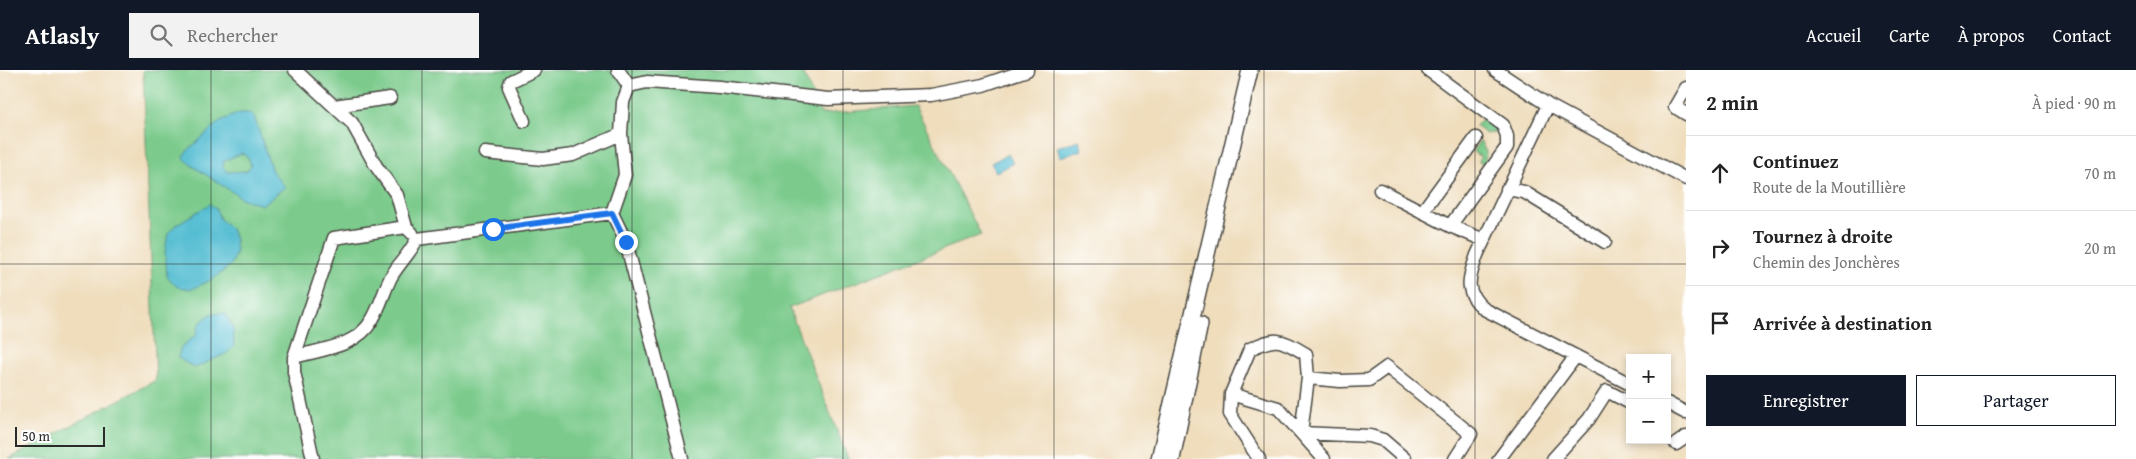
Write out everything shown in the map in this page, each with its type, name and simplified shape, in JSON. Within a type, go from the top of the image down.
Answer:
[{"type":"main road","points":[[1159,459],[1250,70]]},
{"type":"main road","points":[[1172,459],[1204,305],[1218,211]]},
{"type":"street","points":[[295,70],[352,123],[376,166],[396,195],[406,228],[417,239]]},
{"type":"street","points":[[524,121],[510,87],[511,81],[534,70]]},
{"type":"street","points":[[618,70],[629,86]]},
{"type":"street","points":[[629,86],[647,82],[828,99],[930,95],[983,85],[1027,70]]},
{"type":"street","points":[[1428,70],[1503,125],[1507,136],[1507,147],[1450,226]]},
{"type":"street","points":[[1495,70],[1548,106],[1686,179]]},
{"type":"street","points":[[629,86],[623,102],[622,134],[625,175],[612,213],[626,242],[682,459]]},
{"type":"street","points":[[1686,88],[1675,107],[1686,114]]},
{"type":"street","points":[[334,106],[390,98]]},
{"type":"street","points":[[1548,106],[1484,240],[1469,279],[1470,291],[1476,302],[1484,309],[1626,382]]},
{"type":"street","points":[[486,153],[544,159],[573,156],[622,134]]},
{"type":"street","points":[[1422,212],[1476,138]]},
{"type":"street","points":[[1507,147],[1524,154]]},
{"type":"street","points":[[1507,189],[1524,192],[1606,242]]},
{"type":"street","points":[[1380,190],[1450,226],[1484,240]]},
{"type":"street","points":[[417,239],[612,213]]},
{"type":"street","points":[[313,459],[294,372],[294,357],[334,238],[406,228]]},
{"type":"street","points":[[294,357],[350,342],[362,334],[373,320],[392,276],[410,254],[417,239]]},
{"type":"street","points":[[1259,459],[1230,414],[1231,394],[1250,349],[1270,340],[1285,342],[1306,354],[1308,378],[1302,433]]},
{"type":"street","points":[[1499,459],[1576,356]]},
{"type":"street","points":[[1308,378],[1340,381],[1369,380],[1387,367],[1471,434],[1455,459]]},
{"type":"street","points":[[1553,459],[1589,419],[1607,391],[1626,401]]},
{"type":"street","points":[[1231,394],[1278,408],[1324,459]]},
{"type":"street","points":[[1166,459],[1169,447],[1172,403]]},
{"type":"street","points":[[1671,405],[1686,413]]},
{"type":"street","points":[[1302,433],[1370,436],[1384,440],[1405,459]]},
{"type":"green space","points":[[143,70],[802,70],[821,114],[915,106],[981,235],[789,308],[848,459],[9,459],[156,380]]},
{"type":"green space","points":[[1482,119],[1498,131],[1486,134],[1476,126]]},
{"type":"green space","points":[[1480,140],[1486,152],[1485,166],[1478,161],[1481,157],[1473,152]]},
{"type":"water","points":[[240,113],[250,113],[254,116],[272,171],[285,187],[262,205],[243,199],[191,165],[184,158],[185,153],[220,121]],"holes":[[[242,153],[248,158],[251,166],[246,171],[227,172],[223,167],[224,161]]]},
{"type":"water","points":[[1079,140],[1082,150],[1060,157],[1057,147]]},
{"type":"water","points":[[1008,154],[1013,163],[996,172],[991,163]]},
{"type":"water","points":[[210,204],[216,209],[220,219],[231,229],[235,239],[236,252],[231,265],[213,279],[192,289],[177,287],[167,276],[165,252],[168,233],[177,224]]},
{"type":"water","points":[[225,313],[233,328],[234,346],[227,353],[195,368],[178,358],[181,347],[196,335],[199,324],[211,314]]},
{"type":"route","points":[[493,229],[612,213],[626,242]]}]
